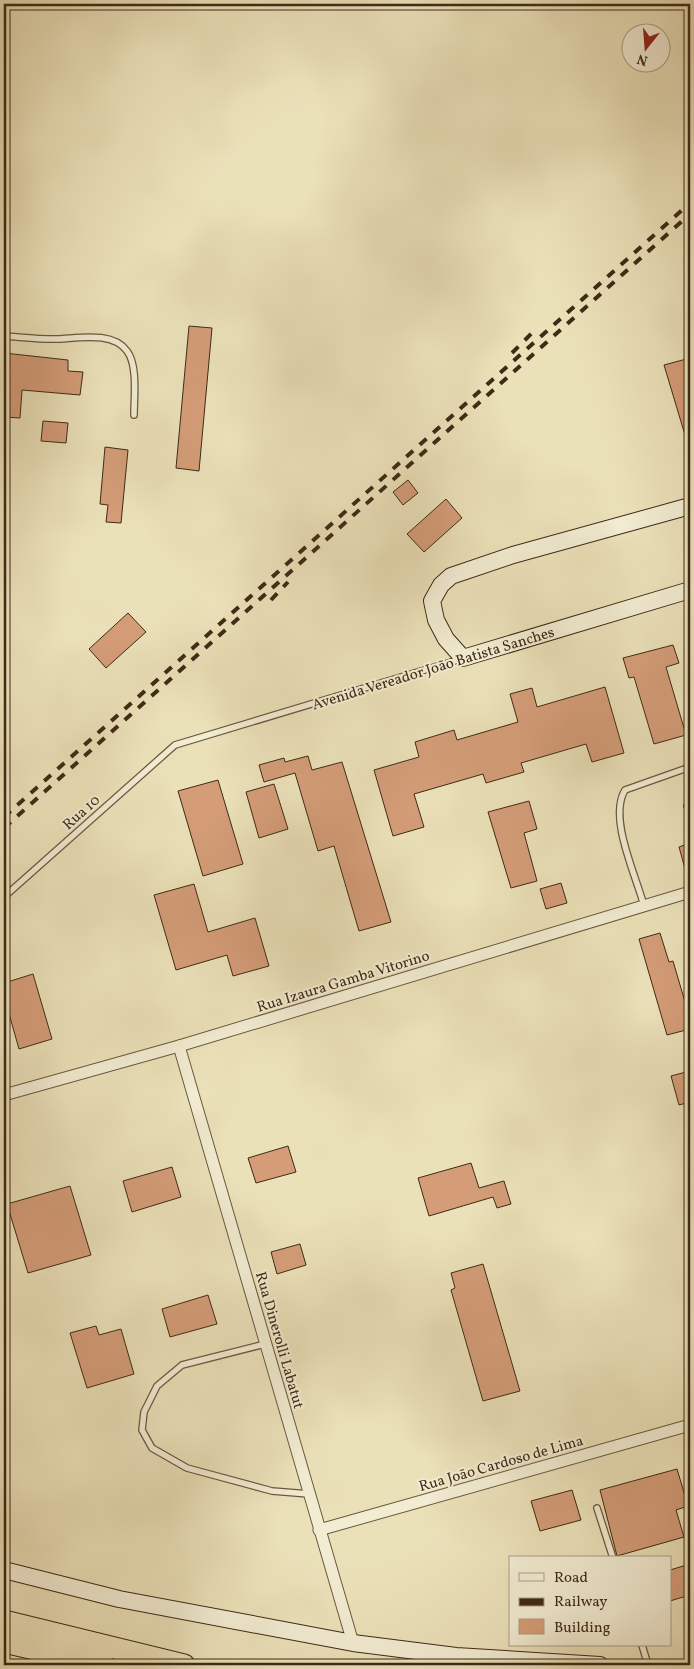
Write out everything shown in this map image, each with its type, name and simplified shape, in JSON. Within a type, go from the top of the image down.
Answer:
[{"type":"highway","points":[[4,1621],[184,1665]]},
{"type":"highway","points":[[4,1642],[104,1665]]},
{"type":"street","points":[[463,658],[446,639],[436,620],[432,601],[441,585],[451,576],[513,555],[690,506]]},
{"type":"street","name":"Avenida Vereador João Batista Sanches","points":[[463,658],[690,590]]},
{"type":"street","name":"Rua Izaura Gamba Vitorino","points":[[4,1095],[178,1046],[690,892]]},
{"type":"street","name":"Rua Dinerolli Labatut","points":[[178,1046],[353,1642]]},
{"type":"street","name":"Rua João Cardoso de Lima","points":[[319,1530],[690,1424]]},
{"type":"street","points":[[4,1570],[119,1599],[456,1660],[600,1665]]},
{"type":"lane","points":[[4,336],[53,339],[94,337],[117,342],[128,351],[134,374],[134,415]]},
{"type":"lane","name":"Avenida Vereador João Batista Sanches","points":[[175,745],[463,658]]},
{"type":"lane","name":"Rua 10","points":[[4,898],[175,745]]},
{"type":"lane","points":[[644,906],[623,836],[619,812],[620,798],[625,790],[690,767]]},
{"type":"lane","points":[[265,1344],[182,1365],[157,1386],[144,1412],[142,1430],[152,1448],[187,1468],[272,1491],[309,1494]]},
{"type":"lane","points":[[597,1508],[612,1556]]},
{"type":"lane","points":[[642,1646],[648,1665]]},
{"type":"building","points":[[189,326],[212,328],[199,471],[176,468]]},
{"type":"building","points":[[4,353],[68,360],[68,371],[83,372],[80,395],[22,390],[20,418],[4,417]]},
{"type":"building","points":[[690,358],[690,445],[688,445],[664,365]]},
{"type":"building","points":[[43,421],[68,423],[66,443],[41,441]]},
{"type":"building","points":[[105,447],[128,450],[121,523],[106,522],[108,505],[100,504]]},
{"type":"building","points":[[408,480],[418,493],[403,505],[393,492]]},
{"type":"building","points":[[446,499],[462,518],[424,552],[407,534]]},
{"type":"building","points":[[128,613],[146,632],[106,668],[89,649]]},
{"type":"building","points":[[673,645],[679,663],[666,667],[686,735],[654,744],[634,677],[629,678],[623,658]]},
{"type":"building","points":[[605,687],[624,753],[592,762],[586,744],[521,763],[524,772],[486,783],[483,774],[414,794],[424,827],[393,836],[374,770],[419,757],[415,742],[454,730],[457,740],[518,722],[510,694],[532,688],[537,707]]},
{"type":"building","points":[[308,756],[312,770],[342,762],[391,922],[359,931],[334,846],[318,851],[295,773],[264,782],[259,765],[284,758],[285,762]]},
{"type":"building","points":[[218,780],[243,864],[203,876],[178,791]]},
{"type":"building","points":[[274,784],[288,829],[259,838],[246,792]]},
{"type":"building","points":[[529,801],[537,829],[524,833],[537,881],[511,888],[488,812]]},
{"type":"building","points":[[690,843],[690,876],[687,876],[679,847]]},
{"type":"building","points":[[561,883],[567,903],[546,909],[540,889]]},
{"type":"building","points":[[194,884],[208,932],[255,918],[269,966],[233,976],[227,955],[176,970],[154,895]]},
{"type":"building","points":[[660,933],[669,962],[673,961],[690,1019],[690,1029],[667,1035],[639,939]]},
{"type":"building","points":[[33,974],[52,1039],[19,1049],[4,996],[4,983]]},
{"type":"building","points":[[686,1072],[690,1085],[690,1102],[679,1105],[671,1076]]},
{"type":"building","points":[[288,1146],[296,1172],[256,1183],[248,1158]]},
{"type":"building","points":[[471,1163],[479,1188],[504,1181],[511,1204],[497,1208],[493,1197],[429,1216],[418,1178]]},
{"type":"building","points":[[172,1167],[181,1197],[132,1212],[123,1181]]},
{"type":"building","points":[[70,1186],[91,1255],[28,1273],[7,1204]]},
{"type":"building","points":[[300,1244],[306,1265],[277,1274],[271,1252]]},
{"type":"building","points":[[483,1264],[520,1391],[483,1401],[451,1290],[455,1288],[451,1273]]},
{"type":"building","points":[[208,1295],[217,1324],[170,1337],[162,1309]]},
{"type":"building","points":[[96,1326],[99,1335],[121,1329],[134,1374],[87,1388],[70,1333]]},
{"type":"building","points":[[677,1469],[688,1506],[676,1510],[684,1537],[617,1556],[600,1490]]},
{"type":"building","points":[[572,1490],[581,1520],[540,1531],[531,1501]]},
{"type":"building","points":[[690,1564],[690,1595],[672,1600],[672,1569]]},
{"type":"railway","points":[[4,817],[690,203]]},
{"type":"railway","points":[[4,828],[690,214]]},
{"type":"railway","points":[[512,353],[535,330]]},
{"type":"railway","points":[[271,600],[288,582]]}]
